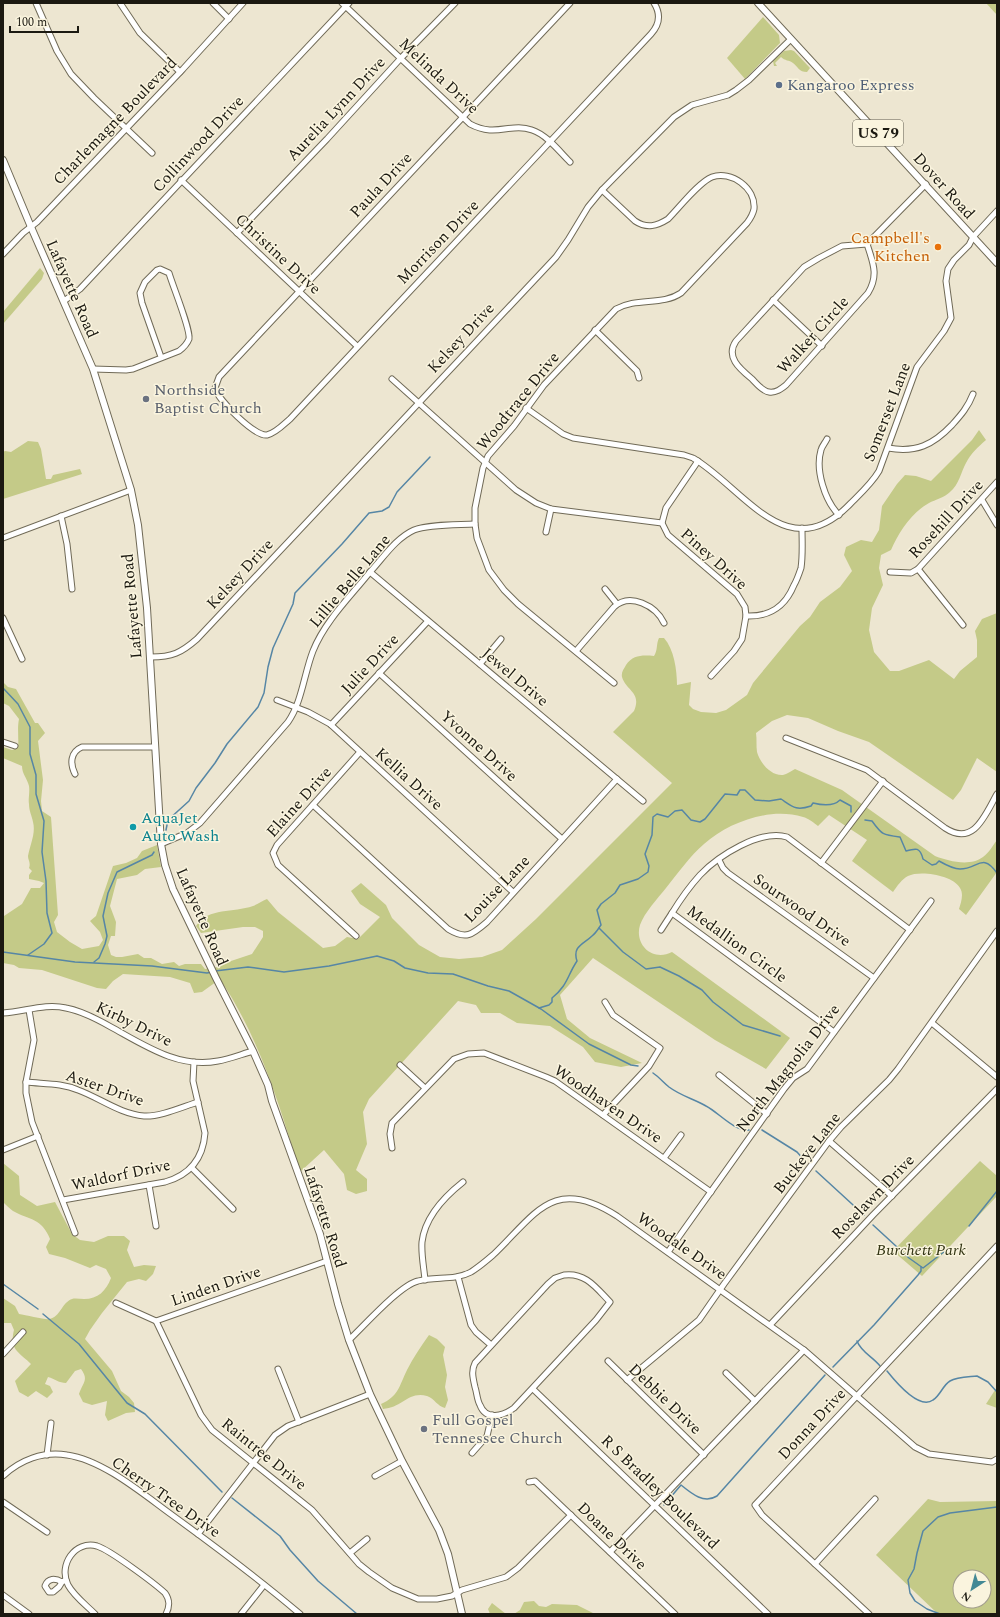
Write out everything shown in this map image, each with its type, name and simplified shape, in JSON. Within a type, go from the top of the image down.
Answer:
[{"type":"main road","name":"Dover Road","points":[[758,3],[997,262]]},
{"type":"main road","name":"Lafayette Road","points":[[3,160],[93,369],[131,490],[138,525],[151,657],[161,844],[164,865],[172,889],[253,1051],[268,1085],[272,1101],[320,1234],[349,1340],[370,1394],[402,1461],[439,1530],[448,1554],[462,1614]]},
{"type":"street","points":[[36,3],[57,51],[71,74],[94,98],[152,152]]},
{"type":"street","points":[[120,3],[140,34],[180,72]]},
{"type":"street","points":[[213,3],[229,19]]},
{"type":"street","name":"Charlemagne Boulevard","points":[[3,254],[31,227],[180,72],[243,3]]},
{"type":"street","name":"Aurelia Lynn Drive","points":[[237,233],[327,139],[401,58],[455,3]]},
{"type":"street","name":"Paula Drive","points":[[215,388],[216,381],[226,368],[570,3]]},
{"type":"street","name":"Morrison Drive","points":[[215,388],[220,399],[256,432],[267,435],[276,431],[290,419],[655,30],[659,18],[654,3]]},
{"type":"street","name":"Melinda Drive","points":[[345,4],[470,124],[480,129],[490,131],[524,128],[530,129],[551,142],[570,162]]},
{"type":"street","name":"Collinwood Drive","points":[[64,302],[80,289],[345,4]]},
{"type":"street","name":"Kelsey Drive","points":[[151,657],[171,655],[180,652],[197,639],[556,256],[568,240],[588,207],[602,190],[679,113],[692,105],[728,94],[736,90],[749,80],[791,39]]},
{"type":"street","name":"Woodtrace Drive","points":[[602,190],[641,225],[648,226],[662,223],[668,219],[704,181],[719,175],[733,177],[740,182],[751,194],[754,209],[747,223],[681,293],[666,299],[632,302],[616,309],[544,385],[514,426],[488,456],[478,484],[474,524],[483,557],[492,576],[508,595],[518,604],[614,683]]},
{"type":"street","name":"Christine Drive","points":[[181,180],[357,346]]},
{"type":"street","points":[[867,244],[926,184]]},
{"type":"street","name":"Somerset Lane","points":[[526,408],[563,434],[573,438],[684,455],[698,461],[763,515],[781,524],[793,528],[802,528],[826,523],[839,515],[875,477],[888,448],[918,367],[944,331],[951,318],[946,282],[948,269],[954,260],[969,245],[973,237],[997,211]]},
{"type":"street","name":"Walker Circle","points":[[867,244],[875,273],[872,287],[789,382],[777,391],[769,392],[763,390],[735,363],[732,355],[735,343],[800,270],[812,261],[842,246],[867,244]]},
{"type":"street","points":[[93,369],[126,370],[179,351],[185,346],[189,336],[168,273],[163,269],[160,269],[157,270],[145,282],[140,293],[142,304],[162,357]]},
{"type":"street","points":[[773,300],[822,346]]},
{"type":"street","points":[[595,330],[637,371],[639,378]]},
{"type":"street","points":[[392,378],[485,463],[516,490],[532,501],[551,509],[662,523]]},
{"type":"street","points":[[888,448],[900,450],[923,447],[941,437],[965,410],[973,394]]},
{"type":"street","points":[[827,439],[821,450],[821,480],[824,492],[830,504],[839,515]]},
{"type":"street","name":"Piney Drive","points":[[698,461],[666,508],[662,523],[668,535],[737,594],[745,607],[746,616],[742,639],[734,651],[711,676]]},
{"type":"street","name":"Rosehill Drive","points":[[890,572],[903,574],[911,573],[918,569],[997,482]]},
{"type":"street","points":[[3,538],[131,490]]},
{"type":"street","points":[[982,500],[997,525]]},
{"type":"street","points":[[546,532],[551,509]]},
{"type":"street","points":[[62,516],[67,540],[72,589]]},
{"type":"street","name":"Lillie Belle Lane","points":[[161,844],[187,833],[200,823],[277,736],[289,720],[295,707],[312,652],[320,637],[332,618],[393,546],[407,534],[416,530],[474,524]]},
{"type":"street","points":[[746,616],[770,613],[779,608],[790,595],[800,569],[802,528]]},
{"type":"street","points":[[918,569],[964,625]]},
{"type":"street","name":"Jewel Drive","points":[[370,572],[643,801]]},
{"type":"street","points":[[605,589],[617,604]]},
{"type":"street","points":[[576,651],[617,604],[625,601],[646,604],[659,613],[664,623]]},
{"type":"street","points":[[3,618],[22,659]]},
{"type":"street","name":"Julie Drive","points":[[331,725],[428,620]]},
{"type":"street","points":[[480,664],[500,639]]},
{"type":"street","name":"Yvonne Drive","points":[[379,673],[562,839]]},
{"type":"street","name":"Kellia Drive","points":[[277,700],[314,714],[331,725],[513,892]]},
{"type":"street","points":[[786,738],[867,770],[945,828],[956,834],[972,832],[981,824],[997,794]]},
{"type":"street","points":[[3,742],[14,746]]},
{"type":"street","points":[[75,774],[72,768],[72,758],[77,749],[82,747],[155,747]]},
{"type":"street","name":"Elaine Drive","points":[[356,936],[278,865],[273,857],[274,848],[360,752]]},
{"type":"street","name":"Louise Lane","points":[[313,805],[448,929],[457,934],[466,936],[476,932],[617,779]]},
{"type":"street","points":[[821,863],[883,781]]},
{"type":"street","name":"Medallion Circle","points":[[834,1032],[672,913],[699,876],[719,860],[748,842],[779,834],[787,837],[910,930]]},
{"type":"street","name":"Sourwood Drive","points":[[719,860],[723,868],[728,873],[874,978]]},
{"type":"street","name":"North Magnolia Drive","points":[[668,1252],[793,1078],[807,1070],[931,901]]},
{"type":"street","points":[[661,930],[672,913]]},
{"type":"street","name":"Buckeye Lane","points":[[627,1380],[695,1325],[829,1141],[841,1127],[889,1080],[932,1023],[997,931]]},
{"type":"street","points":[[603,1115],[649,1066],[660,1048],[613,1015],[605,1002]]},
{"type":"street","name":"Kirby Drive","points":[[3,1012],[54,1007],[76,1010],[163,1054],[194,1062],[218,1061],[253,1051]]},
{"type":"street","points":[[29,1010],[34,1040],[26,1082],[26,1094],[32,1122],[75,1233]]},
{"type":"street","points":[[932,1023],[997,1077]]},
{"type":"street","name":"Woodhaven Drive","points":[[392,1148],[390,1134],[392,1123],[425,1088],[454,1059],[468,1054],[484,1054],[546,1076],[711,1192]]},
{"type":"street","name":"Waldorf Drive","points":[[63,1200],[174,1180],[192,1168],[197,1162],[204,1141],[203,1124],[193,1081],[194,1062]]},
{"type":"street","points":[[400,1065],[425,1088]]},
{"type":"street","points":[[719,1075],[767,1114]]},
{"type":"street","name":"Aster Drive","points":[[26,1082],[59,1085],[78,1089],[124,1112],[145,1116],[169,1112],[198,1102]]},
{"type":"street","name":"Roselawn Drive","points":[[770,1325],[892,1196],[997,1089]]},
{"type":"street","points":[[664,1158],[681,1135]]},
{"type":"street","points":[[3,1150],[38,1136]]},
{"type":"street","points":[[829,1141],[892,1196]]},
{"type":"street","points":[[192,1168],[233,1208]]},
{"type":"street","points":[[425,1280],[422,1244],[425,1229],[432,1214],[463,1182]]},
{"type":"street","points":[[149,1185],[156,1226]]},
{"type":"street","name":"Woodale Drive","points":[[349,1340],[405,1287],[418,1280],[458,1277],[478,1267],[506,1243],[532,1214],[546,1204],[558,1200],[580,1199],[596,1204],[617,1216],[804,1350],[913,1446],[922,1452],[934,1455],[992,1462],[997,1459]]},
{"type":"street","name":"Donna Drive","points":[[869,1614],[762,1515],[755,1505],[997,1246]]},
{"type":"street","name":"Linden Drive","points":[[116,1303],[156,1321],[327,1261]]},
{"type":"street","points":[[573,1274],[587,1280],[601,1291],[610,1302],[533,1389],[510,1411],[497,1416],[492,1416],[485,1412],[479,1405],[472,1373],[473,1366],[476,1360],[548,1284],[555,1278],[573,1274]]},
{"type":"street","points":[[458,1277],[472,1325],[476,1332],[491,1345]]},
{"type":"street","name":"Raintree Drive","points":[[156,1321],[206,1422],[223,1439],[312,1510],[359,1564],[380,1581],[409,1596],[428,1600],[452,1596],[462,1590],[502,1579],[512,1573],[571,1515]]},
{"type":"street","points":[[3,1354],[22,1332]]},
{"type":"street","points":[[610,1552],[804,1350]]},
{"type":"street","name":"Debbie Drive","points":[[608,1361],[704,1455]]},
{"type":"street","points":[[278,1369],[299,1422]]},
{"type":"street","points":[[726,1373],[755,1401]]},
{"type":"street","name":"R S Bradley Boulevard","points":[[533,1389],[656,1505],[768,1614]]},
{"type":"street","points":[[198,1534],[276,1435],[288,1426],[370,1394]]},
{"type":"street","points":[[472,1454],[486,1439],[492,1416]]},
{"type":"street","points":[[47,1455],[51,1423]]},
{"type":"street","name":"Cherry Tree Drive","points":[[3,1476],[17,1465],[28,1459],[47,1455],[66,1454],[96,1464],[138,1490],[198,1534],[300,1614]]},
{"type":"street","points":[[375,1476],[402,1461]]},
{"type":"street","name":"Doane Drive","points":[[529,1482],[536,1481],[676,1614]]},
{"type":"street","points":[[815,1564],[875,1499]]},
{"type":"street","points":[[3,1502],[47,1532]]},
{"type":"street","points":[[350,1554],[367,1540]]},
{"type":"street","points":[[95,1614],[64,1581],[66,1566],[71,1554],[81,1547],[92,1545],[99,1546],[114,1555],[165,1593],[168,1598],[169,1605],[166,1614]]},
{"type":"street","points":[[241,1614],[264,1585]]},
{"type":"street","points":[[3,1595],[29,1614]]},
{"type":"green space","points":[[986,3],[997,3],[997,15]]},
{"type":"green space","points":[[763,17],[779,35],[780,43],[745,79],[727,58]]},
{"type":"green space","points":[[784,51],[794,51],[810,68],[807,72],[800,70],[793,63],[781,57],[775,63],[777,66],[774,66],[773,61]]},
{"type":"green space","points":[[40,268],[44,273],[42,279],[3,324],[3,312]]},
{"type":"green space","points":[[979,430],[986,440],[970,456],[958,482],[953,489],[948,494],[929,503],[917,512],[906,524],[891,550],[881,555],[879,568],[883,585],[872,608],[869,630],[874,652],[890,671],[899,671],[929,660],[954,679],[960,671],[977,657],[977,640],[975,631],[982,619],[997,613],[997,772],[977,758],[961,790],[953,800],[869,742],[808,718],[787,715],[772,721],[756,733],[758,756],[770,771],[783,775],[795,769],[842,790],[935,856],[952,861],[972,862],[985,855],[997,840],[997,872],[966,915],[959,909],[962,896],[960,888],[951,880],[944,877],[928,874],[913,874],[904,879],[893,892],[852,861],[867,840],[829,815],[818,826],[805,818],[790,814],[764,815],[750,818],[725,829],[704,844],[689,859],[652,906],[640,925],[640,939],[642,945],[647,950],[658,955],[665,955],[672,952],[790,1038],[766,1069],[715,1040],[593,958],[560,995],[567,1019],[590,1038],[642,1063],[621,1067],[595,1062],[583,1047],[550,1026],[517,1023],[500,1013],[481,1013],[476,1005],[458,1001],[369,1099],[363,1112],[367,1144],[356,1170],[367,1179],[367,1191],[356,1194],[347,1190],[344,1174],[324,1150],[300,1172],[267,1072],[246,1025],[220,979],[202,992],[194,993],[190,983],[170,977],[123,974],[113,981],[106,989],[97,988],[42,970],[19,968],[14,965],[3,963],[4,916],[22,904],[31,888],[40,888],[44,883],[29,879],[29,875],[32,871],[29,868],[30,863],[28,856],[34,826],[29,807],[28,783],[22,766],[3,758],[3,747],[12,750],[18,748],[19,719],[9,706],[3,703],[3,682],[8,687],[16,689],[35,723],[38,723],[45,733],[38,741],[43,780],[41,801],[42,811],[51,817],[58,915],[54,922],[57,932],[82,949],[99,946],[103,940],[100,932],[90,921],[96,916],[113,866],[126,863],[137,858],[142,851],[157,845],[161,867],[145,869],[137,875],[117,879],[110,906],[116,922],[115,936],[111,936],[108,945],[111,955],[116,957],[138,954],[144,958],[151,958],[162,964],[174,962],[179,966],[185,964],[201,964],[205,969],[218,967],[252,954],[263,937],[263,931],[255,927],[243,927],[201,933],[196,926],[201,920],[214,913],[253,906],[267,899],[278,912],[323,948],[335,946],[347,937],[358,939],[380,917],[360,904],[351,891],[361,883],[386,905],[392,918],[419,945],[440,957],[459,959],[482,957],[502,950],[536,919],[672,783],[613,732],[634,711],[636,705],[635,696],[622,677],[626,665],[638,656],[654,656],[659,638],[664,638],[673,654],[677,685],[691,682],[689,705],[693,709],[701,712],[716,713],[726,710],[747,695],[753,683],[800,626],[810,617],[820,602],[840,587],[852,571],[844,555],[846,547],[861,540],[872,542],[879,530],[882,506],[905,475],[916,476],[931,481],[972,440]]},
{"type":"green space","points":[[28,441],[38,442],[41,449],[46,479],[51,479],[53,475],[80,469],[82,474],[3,499],[3,452],[11,452]]},
{"type":"green space","name":"Burchett Park","points":[[980,1161],[997,1176],[997,1196],[922,1276],[893,1251]]},
{"type":"green space","points":[[3,1163],[19,1176],[20,1195],[37,1206],[55,1202],[72,1234],[80,1240],[94,1242],[108,1236],[124,1236],[130,1241],[127,1250],[134,1267],[144,1265],[156,1266],[153,1274],[146,1281],[139,1279],[127,1282],[102,1313],[85,1339],[112,1371],[121,1391],[134,1403],[135,1412],[126,1413],[108,1421],[105,1415],[107,1401],[92,1405],[83,1402],[79,1394],[85,1376],[81,1369],[75,1371],[66,1383],[59,1382],[48,1377],[45,1384],[50,1386],[53,1392],[47,1398],[36,1391],[28,1397],[19,1392],[15,1381],[31,1364],[16,1350],[14,1346],[14,1330],[11,1323],[3,1323],[3,1298],[15,1306],[19,1314],[49,1319],[56,1316],[65,1304],[72,1299],[89,1299],[97,1296],[107,1287],[111,1278],[106,1269],[96,1265],[90,1268],[65,1258],[49,1254],[46,1247],[50,1239],[43,1227],[34,1220],[13,1211],[3,1202]]},
{"type":"green space","points":[[429,1335],[437,1339],[445,1347],[443,1355],[447,1375],[445,1387],[448,1400],[445,1408],[440,1406],[430,1397],[420,1395],[410,1398],[390,1408],[383,1409],[381,1404],[392,1398],[395,1394],[412,1361]]},
{"type":"green space","points":[[997,1387],[997,1408],[986,1404]]},
{"type":"green space","points":[[928,1499],[940,1502],[997,1501],[997,1614],[938,1614],[876,1555]]},
{"type":"green space","points":[[534,1601],[539,1606],[546,1607],[552,1604],[577,1605],[595,1614],[514,1614],[520,1610],[524,1602]]},
{"type":"green space","points":[[492,1603],[506,1614],[490,1614],[488,1609]]},
{"type":"waterway","points":[[166,830],[168,820],[189,801],[196,788],[227,744],[258,707],[264,693],[273,648],[293,604],[295,593],[342,544],[369,513],[382,511],[389,507],[397,492],[430,457]]},
{"type":"waterway","points":[[3,688],[18,704],[30,727],[30,754],[36,775],[36,794],[44,821],[42,852],[46,881],[47,913],[52,933],[44,944],[28,955]]},
{"type":"waterway","points":[[539,1008],[549,1005],[552,1002],[552,998],[564,985],[577,961],[577,949],[595,934],[601,925],[597,910],[601,904],[615,893],[620,885],[638,879],[648,872],[649,866],[645,854],[652,835],[653,817],[657,814],[668,817],[675,811],[682,810],[691,820],[700,822],[705,819],[725,794],[737,795],[740,790],[745,790],[755,800],[769,801],[781,799],[798,808],[811,806],[813,803],[830,805],[840,800],[851,806],[851,812]]},
{"type":"waterway","points":[[865,820],[872,821],[883,834],[900,837],[906,851],[912,849],[919,850],[923,859],[932,865],[939,861],[952,868],[960,869],[983,863],[992,867],[997,873]]},
{"type":"waterway","points":[[94,962],[99,958],[105,944],[107,936],[103,916],[108,893],[117,872],[152,855],[154,852]]},
{"type":"waterway","points":[[599,928],[623,952],[646,969],[660,967],[679,976],[702,990],[713,1002],[743,1025],[780,1036]]},
{"type":"waterway","points":[[3,952],[75,962],[152,966],[207,973],[212,972]]},
{"type":"waterway","points":[[215,971],[248,967],[284,972],[329,966],[377,956],[394,961],[405,968],[428,973],[453,974],[488,986],[509,991],[541,1009],[589,1044],[631,1065],[638,1066]]},
{"type":"waterway","points":[[653,1073],[669,1087],[711,1109],[732,1125],[744,1130],[749,1130]]},
{"type":"waterway","points":[[762,1130],[797,1152],[806,1162]]},
{"type":"waterway","points":[[816,1171],[864,1215]]},
{"type":"waterway","points":[[969,1226],[997,1191]]},
{"type":"waterway","points":[[873,1225],[909,1258],[923,1268],[949,1248]]},
{"type":"waterway","points":[[833,1367],[874,1325],[918,1275],[921,1271],[921,1267]]},
{"type":"waterway","points":[[3,1284],[38,1309]]},
{"type":"waterway","points":[[43,1314],[79,1344],[127,1403],[145,1414],[222,1492]]},
{"type":"waterway","points":[[857,1341],[861,1348],[880,1366]]},
{"type":"waterway","points":[[887,1371],[908,1393],[921,1401],[927,1402],[933,1400],[950,1381],[963,1377],[977,1376],[988,1382],[997,1392]]},
{"type":"waterway","points":[[664,1505],[681,1485],[698,1497],[707,1499],[717,1496],[825,1375]]},
{"type":"waterway","points":[[232,1498],[280,1536],[290,1550],[318,1581],[357,1614]]},
{"type":"waterway","points":[[940,1614],[927,1609],[915,1601],[910,1593],[908,1580],[914,1569],[923,1531],[938,1517],[950,1513],[997,1507]]},
{"type":"place","name":"Kangaroo Express","points":[[779,85]]},
{"type":"place","name":"Campbell's Kitchen","points":[[938,247]]},
{"type":"place","name":"Northside Baptist Church","points":[[146,399]]},
{"type":"place","name":"AquaJet Auto Wash","points":[[133,827]]},
{"type":"place","name":"Full Gospel Tennessee Church","points":[[424,1429]]}]
